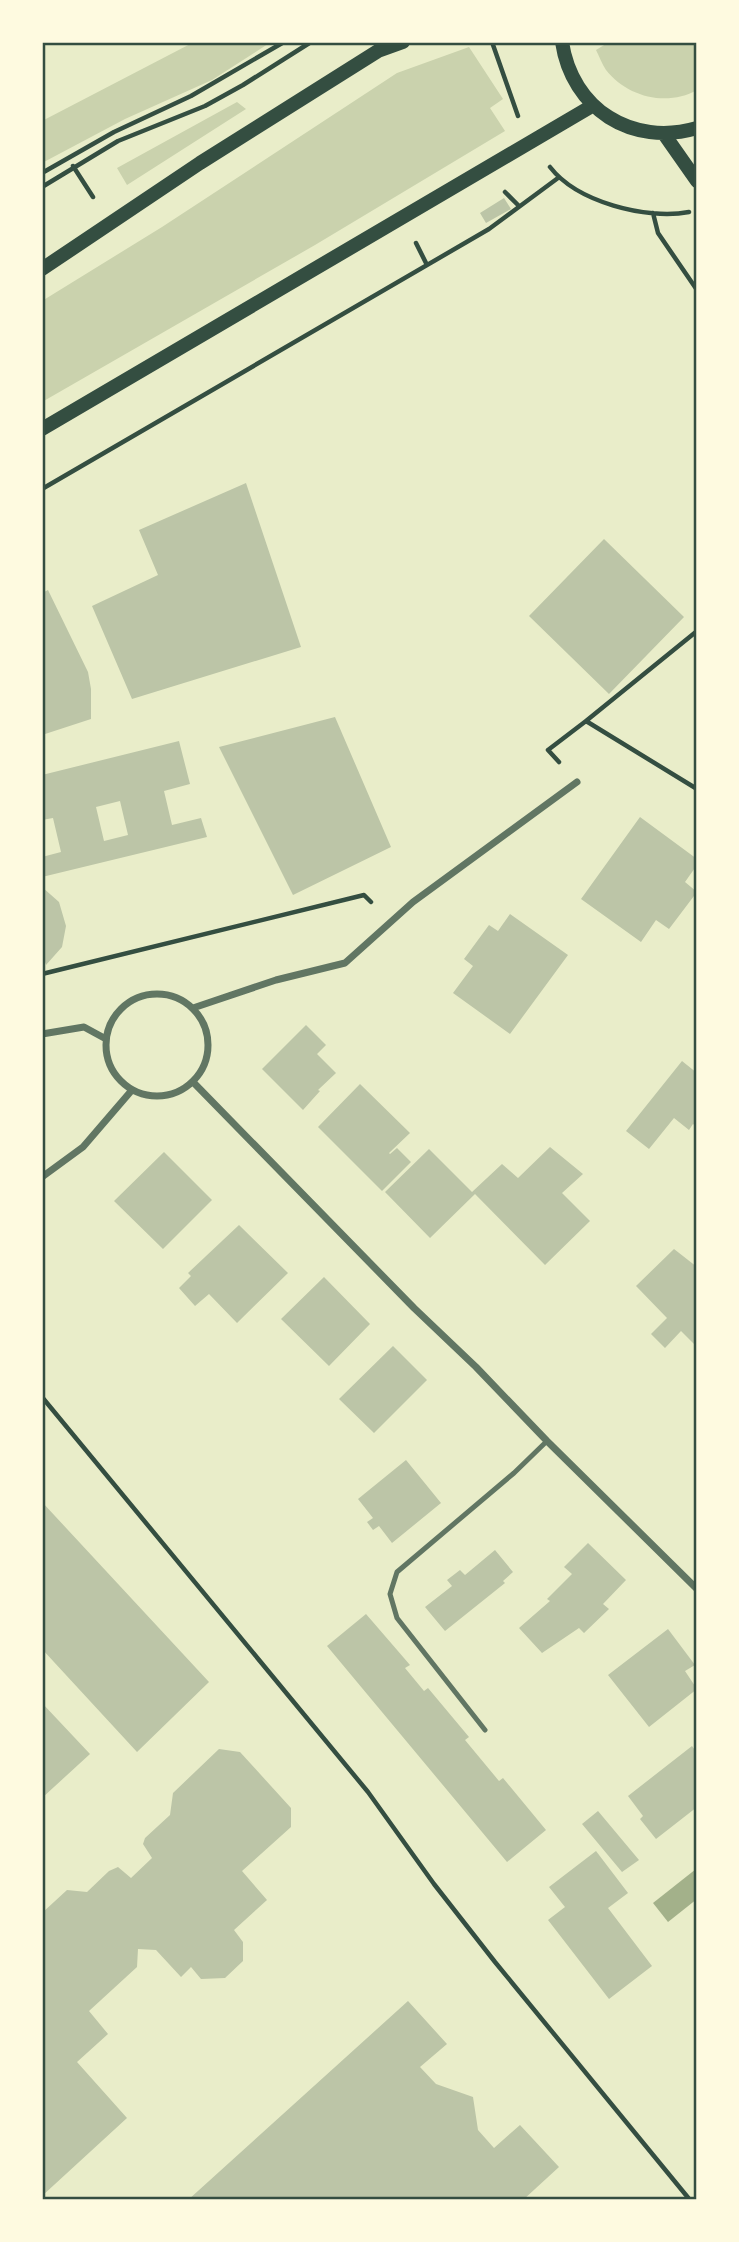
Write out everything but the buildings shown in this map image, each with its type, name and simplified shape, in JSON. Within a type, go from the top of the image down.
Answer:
[{"type":"main road","points":[[42,269],[236,140],[378,51],[402,42]]},
{"type":"main road","points":[[562,42],[565,60],[576,85],[592,106],[613,121],[638,131],[664,134],[697,128]]},
{"type":"main road","points":[[42,429],[592,106]]},
{"type":"main road","points":[[664,134],[697,181]]},
{"type":"street","points":[[193,1008],[276,980],[345,963],[413,902],[577,782]]},
{"type":"street","points":[[164,993],[193,1008],[203,1021],[209,1037],[208,1054],[203,1069],[193,1082],[180,1091],[164,1096],[132,1090],[120,1080],[111,1069],[106,1039],[110,1023],[119,1010],[132,999],[164,993]]},
{"type":"street","points":[[42,1034],[84,1027],[106,1039]]},
{"type":"street","points":[[193,1082],[414,1308],[697,1589]]},
{"type":"street","points":[[42,1177],[83,1147],[132,1090]]},
{"type":"lane","points":[[485,1730],[397,1618],[390,1594],[397,1572],[514,1474],[547,1441]]},
{"type":"path","points":[[42,173],[114,132],[191,96],[284,42]]},
{"type":"path","points":[[42,187],[118,141],[205,106],[243,86],[311,42]]},
{"type":"path","points":[[73,166],[95,201]]},
{"type":"path","points":[[42,489],[489,229],[558,178],[585,195],[617,206],[653,213],[681,214],[697,211]]},
{"type":"path","points":[[505,191],[519,206]]},
{"type":"path","points":[[653,213],[658,233],[697,289]]},
{"type":"path","points":[[416,242],[427,265]]},
{"type":"path","points":[[577,782],[548,750],[697,631]]},
{"type":"path","points":[[586,720],[697,789]]},
{"type":"path","points":[[42,974],[365,895],[392,922]]},
{"type":"path","points":[[42,1397],[368,1793],[495,1962],[690,2200]]},
{"type":"shaded area","points":[[194,42],[271,42],[212,80],[125,119],[42,163],[42,121]]},
{"type":"shaded area","points":[[609,42],[697,42],[697,90],[673,98],[661,98],[636,93],[625,87],[606,70],[596,50]]},
{"type":"shaded area","points":[[469,47],[503,99],[490,108],[505,131],[315,245],[42,402],[42,301],[162,227],[397,73]]},
{"type":"shaded area","points":[[237,102],[246,109],[127,185],[117,168]]},
{"type":"shaded area","points":[[696,1869],[697,1899],[668,1922],[653,1903]]}]
